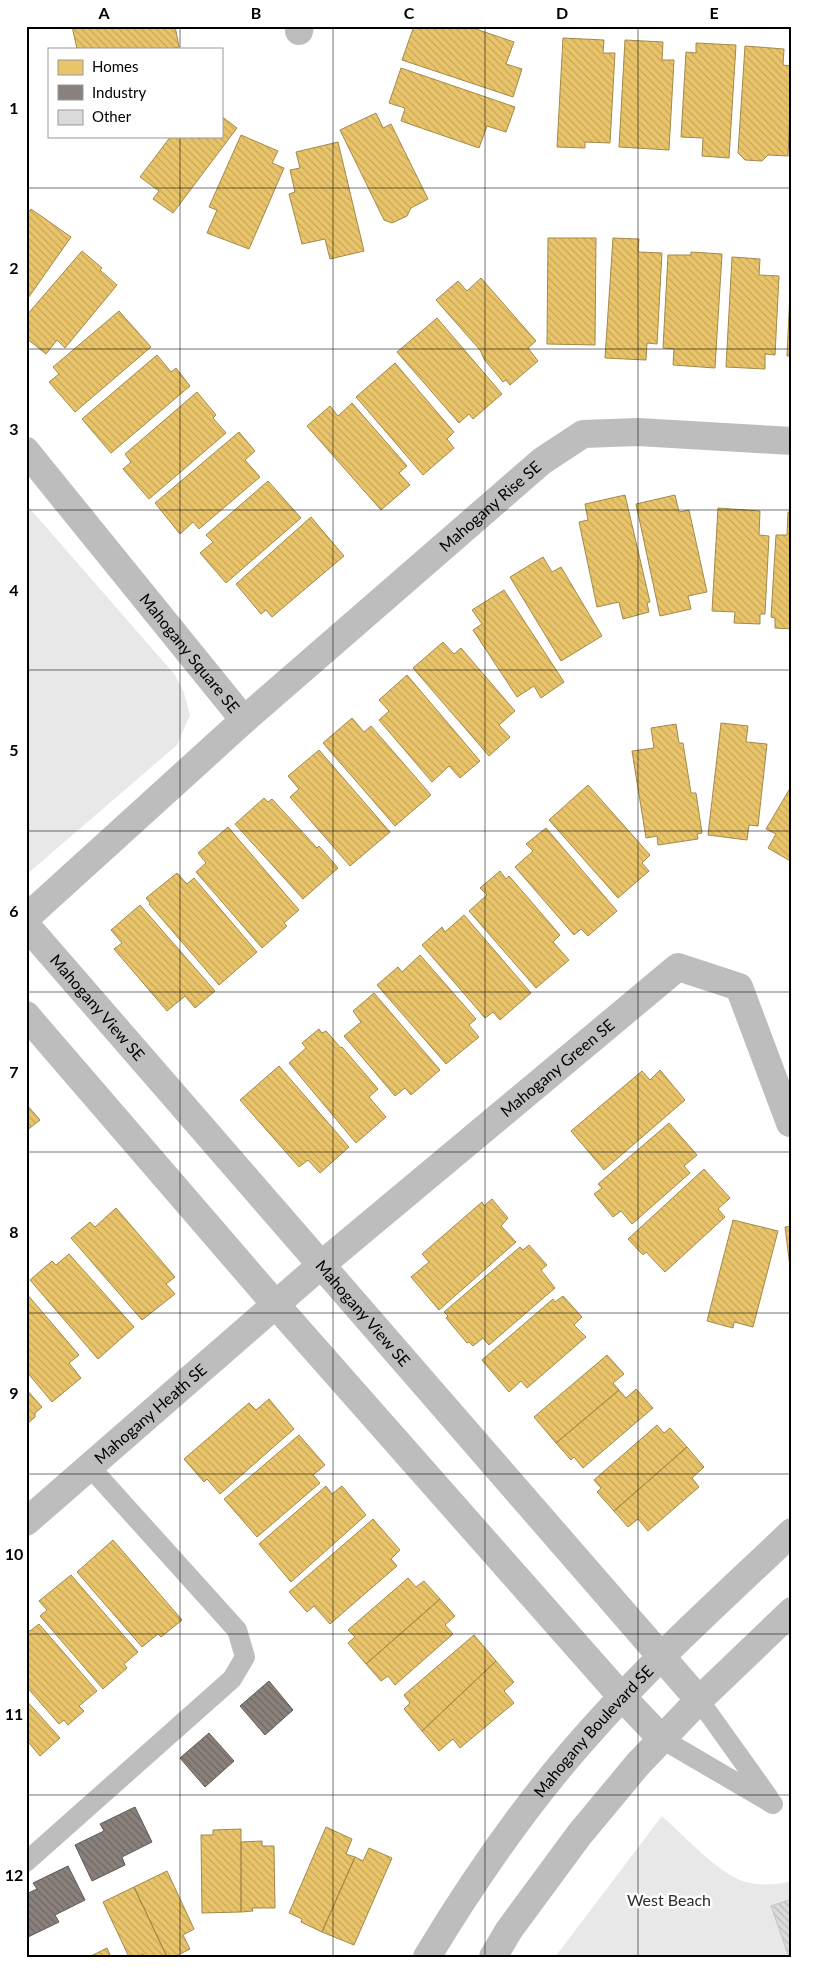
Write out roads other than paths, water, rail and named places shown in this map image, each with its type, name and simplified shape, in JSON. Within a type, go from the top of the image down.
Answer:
[{"type":"street","name":"Mahogany Rise SE","points":[[244,720],[542,461],[583,434],[638,432],[792,441]]},
{"type":"street","name":"Mahogany Square SE","points":[[26,451],[244,720],[26,918]]},
{"type":"street","name":"Mahogany View SE","points":[[26,926],[699,1700]]},
{"type":"street","name":"Mahogany Green SE","points":[[276,1305],[320,1265],[678,966],[739,987],[790,1123]]},
{"type":"street","points":[[26,1016],[276,1305],[622,1697],[662,1739]]},
{"type":"street","name":"Mahogany Heath SE","points":[[26,1522],[276,1305]]},
{"type":"street","name":"Mahogany Boulevard SE","points":[[428,1957],[463,1897],[499,1845],[558,1770],[622,1697],[662,1656],[792,1532]]},
{"type":"street","points":[[493,1957],[508,1930],[579,1835],[638,1764],[699,1700],[792,1611]]},
{"type":"lane","points":[[26,1862],[232,1679],[245,1657],[237,1630],[90,1467]]},
{"type":"lane","points":[[662,1739],[773,1804],[699,1700]]},
{"type":"park label","name":"West Beach","points":[[669,1900]]}]
